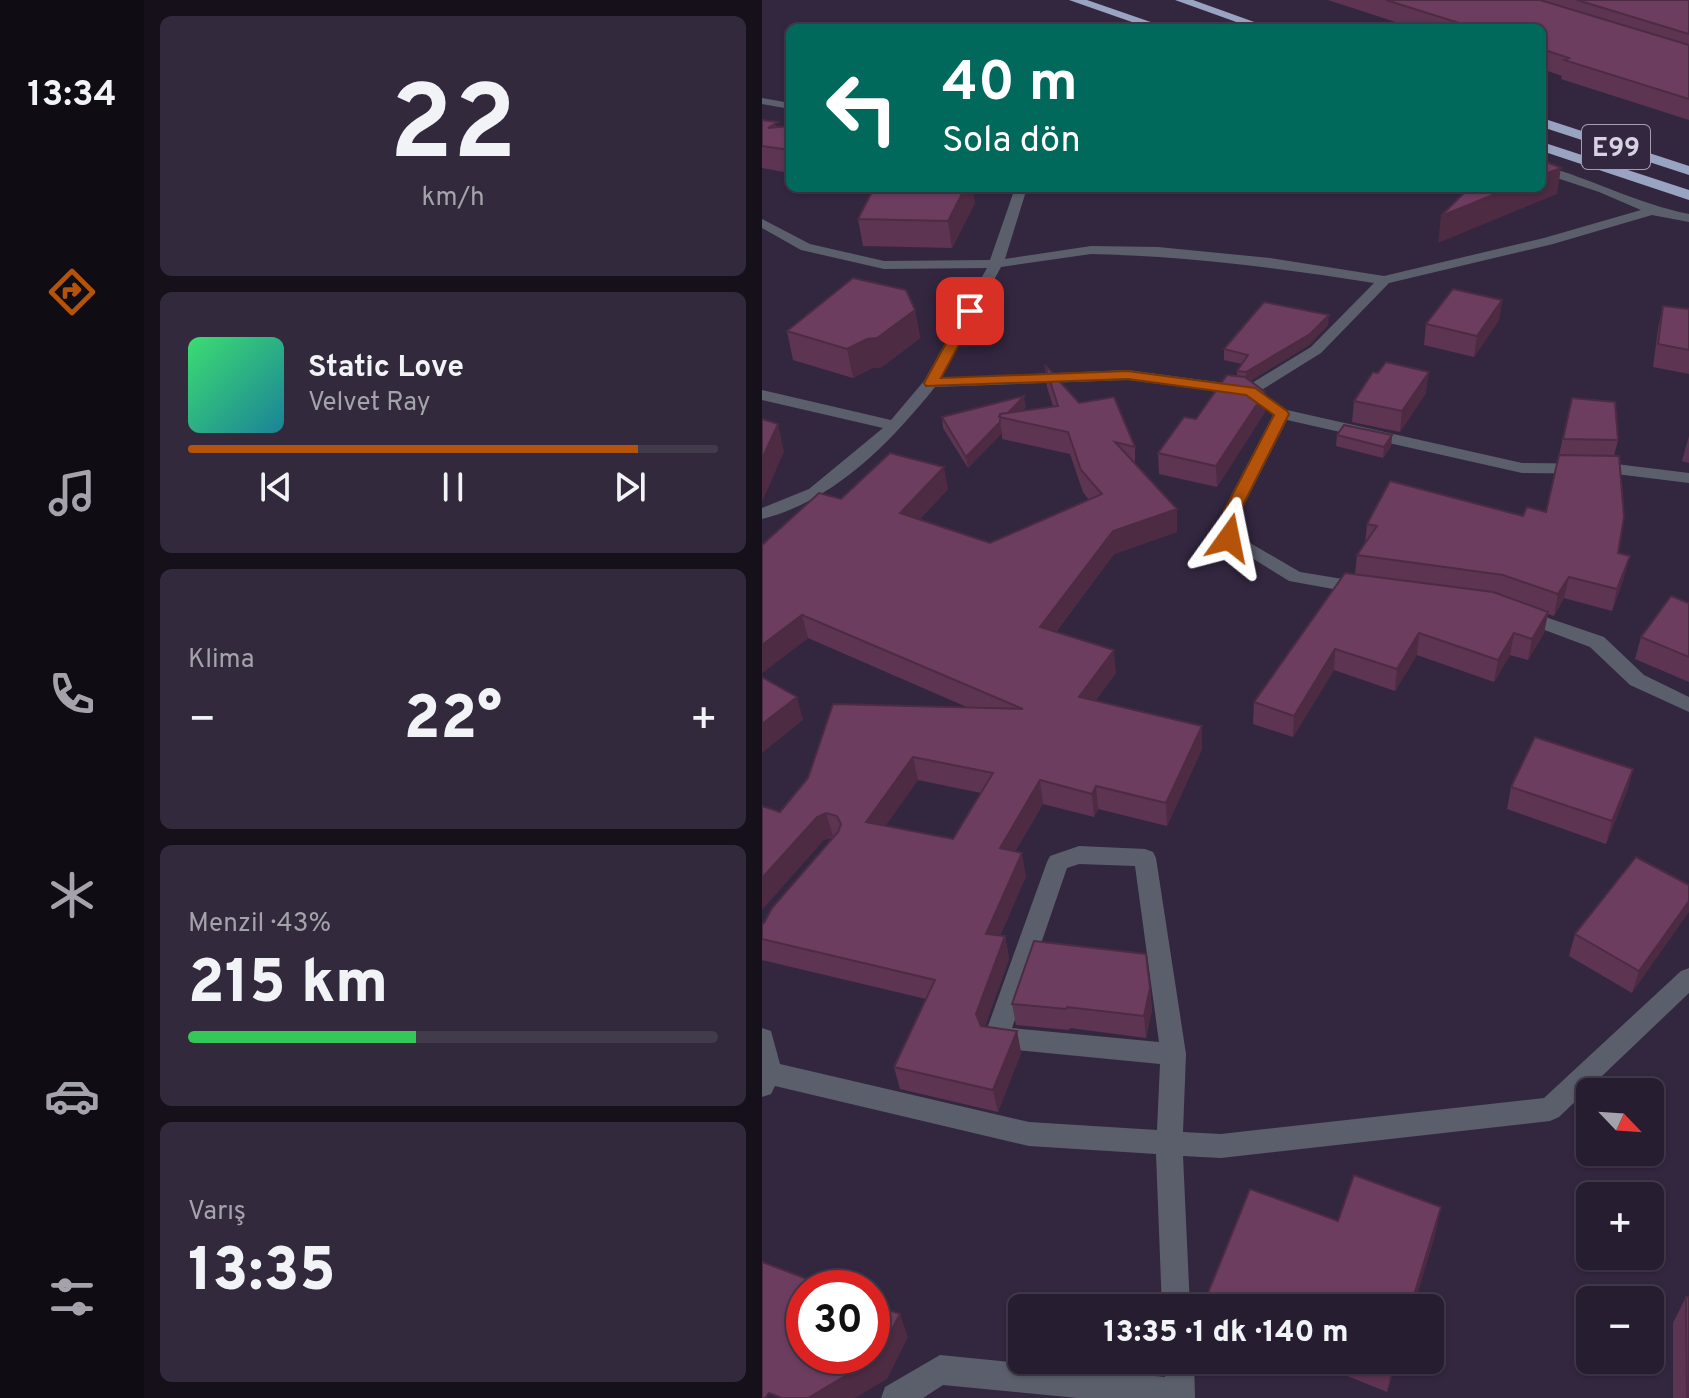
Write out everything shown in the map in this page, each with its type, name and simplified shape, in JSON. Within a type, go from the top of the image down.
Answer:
[{"type":"highway","points":[[1061,0],[1148,24]]},
{"type":"highway","points":[[1075,0],[1089,7]]},
{"type":"highway","points":[[1181,0],[1253,24]]},
{"type":"highway","name":"E99","points":[[1546,123],[1689,171]]},
{"type":"highway","name":"E99","points":[[1546,147],[1689,195]]},
{"type":"street","points":[[762,101],[786,105]]},
{"type":"street","points":[[1546,170],[1603,189],[1653,211],[1689,220]]},
{"type":"street","points":[[762,514],[815,493],[895,426],[931,383],[996,264],[1020,192]]},
{"type":"street","points":[[762,223],[806,247],[884,265],[996,264],[1091,250],[1158,251],[1270,262],[1384,280],[1535,244],[1653,211]]},
{"type":"street","points":[[1250,391],[1316,350],[1384,280]]},
{"type":"street","points":[[931,383],[1128,375],[1250,391],[1282,414],[1522,468],[1616,469],[1689,478]]},
{"type":"street","points":[[762,395],[895,426]]},
{"type":"street","points":[[1282,414],[1232,511],[1229,538],[1295,577],[1374,590]]},
{"type":"street","points":[[1507,610],[1597,642],[1637,680],[1689,705]]},
{"type":"street","points":[[1173,1054],[996,1037],[1058,862],[1079,855],[1145,858],[1173,1054],[1169,1143],[1175,1294]]},
{"type":"street","points":[[762,1039],[766,1080],[1029,1134],[1221,1146],[1550,1109],[1689,978]]},
{"type":"street","points":[[896,1398],[940,1370],[1180,1395],[1179,1374]]},
{"type":"building","points":[[1386,0],[1540,0],[1689,45],[1689,99],[1564,60],[1569,58],[1546,50],[1546,24],[1462,24]]},
{"type":"building","points":[[1577,0],[1689,0],[1689,34]]},
{"type":"building","points":[[762,120],[778,122],[768,128],[786,126],[786,149],[762,146]]},
{"type":"building","points":[[1546,162],[1561,168],[1546,174]]},
{"type":"building","points":[[872,192],[963,192],[948,221],[858,219]]},
{"type":"building","points":[[1465,192],[1500,192],[1441,216]]},
{"type":"building","points":[[853,278],[906,290],[915,310],[877,338],[867,339],[847,349],[787,331]]},
{"type":"building","points":[[1453,289],[1502,300],[1477,336],[1426,324]]},
{"type":"building","points":[[1264,302],[1329,315],[1310,334],[1246,372],[1237,371],[1248,355],[1224,349]]},
{"type":"building","points":[[1663,306],[1689,309],[1689,350],[1658,344]]},
{"type":"building","points":[[1386,362],[1429,372],[1402,411],[1354,401],[1373,372],[1378,373]]},
{"type":"building","points":[[1045,365],[1079,403],[1114,397],[1135,447],[1115,442],[1177,509],[1113,531],[1040,627],[1114,650],[1079,697],[1202,726],[1166,803],[1096,786],[1092,794],[1040,780],[1000,848],[1022,853],[986,934],[1005,936],[976,1014],[981,1026],[1017,1031],[993,1090],[894,1067],[935,980],[762,939],[762,924],[772,908],[838,832],[841,824],[837,816],[826,813],[817,817],[762,878],[762,806],[780,812],[808,778],[833,704],[1023,709],[802,615],[762,645],[762,545],[819,493],[841,499],[890,453],[944,467],[900,513],[990,543],[1102,494],[1081,470],[1068,432],[999,417],[1000,414],[1058,406]],"holes":[[[913,757],[993,773],[953,839],[866,822]]]},
{"type":"building","points":[[1227,375],[1245,377],[1265,392],[1216,466],[1158,453],[1184,417],[1196,419]]},
{"type":"building","points":[[1024,396],[1008,413],[1000,414],[1000,422],[966,457],[942,417]]},
{"type":"building","points":[[1572,398],[1615,402],[1618,440],[1563,439]]},
{"type":"building","points":[[762,419],[778,424],[762,459]]},
{"type":"building","points":[[1344,425],[1392,435],[1384,447],[1337,435]]},
{"type":"building","points":[[1559,455],[1619,456],[1624,517],[1618,553],[1630,556],[1617,589],[1569,577],[1558,594],[1503,575],[1357,555],[1377,526],[1367,524],[1390,481],[1523,516],[1527,507],[1546,512]]},
{"type":"building","points":[[1345,573],[1493,592],[1548,612],[1532,639],[1514,633],[1498,660],[1419,633],[1397,669],[1335,649],[1294,716],[1254,702]]},
{"type":"building","points":[[1671,596],[1689,603],[1689,657],[1641,637]]},
{"type":"building","points":[[762,677],[797,697],[762,724]]},
{"type":"building","points":[[1535,737],[1633,769],[1612,821],[1511,787]]},
{"type":"building","points":[[1636,857],[1689,885],[1689,901],[1639,971],[1575,934]]},
{"type":"building","points":[[1034,941],[1146,954],[1150,988],[1144,1016],[1012,1004]]},
{"type":"building","points":[[1354,1175],[1441,1207],[1414,1294],[1208,1293],[1250,1189],[1338,1221]]},
{"type":"building","points":[[762,1262],[786,1271],[786,1374],[848,1374],[808,1398],[782,1398],[769,1393],[762,1398]]},
{"type":"building","points":[[1686,1297],[1689,1297],[1689,1398],[1687,1398]]},
{"type":"building","points":[[890,1310],[900,1314],[890,1333]]},
{"type":"route","points":[[970,311],[931,383],[1128,375],[1250,391],[1282,414],[1232,511],[1229,538]]}]
